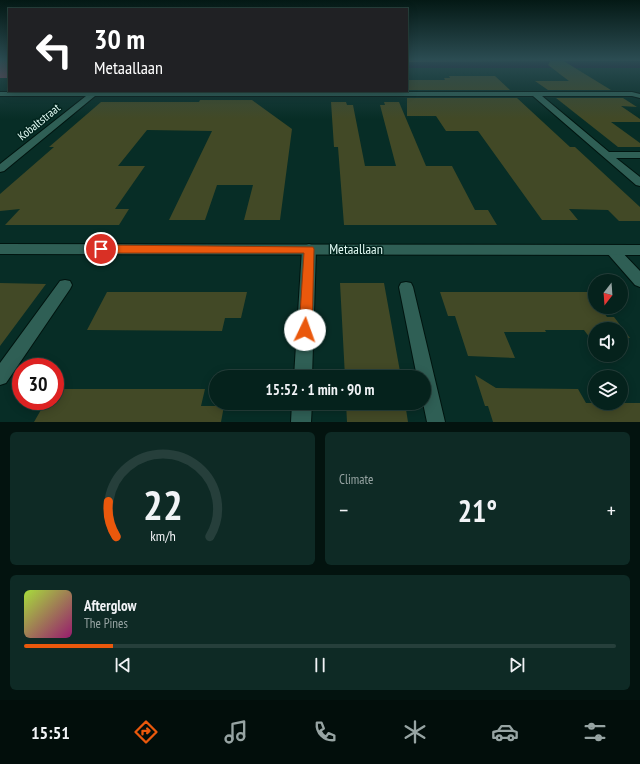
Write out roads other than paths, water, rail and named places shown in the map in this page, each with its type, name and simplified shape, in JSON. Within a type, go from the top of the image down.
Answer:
[{"type":"street","points":[[0,94],[93,94],[140,92],[632,94],[640,96]]},
{"type":"street","name":"Kobaltstraat","points":[[0,169],[93,94]]},
{"type":"street","points":[[535,94],[640,183]]},
{"type":"street","points":[[607,154],[640,154]]},
{"type":"street","name":"Metaallaan","points":[[0,249],[640,250]]},
{"type":"street","points":[[303,370],[309,249]]},
{"type":"street","points":[[612,250],[640,281]]},
{"type":"street","points":[[301,422],[302,410]]},
{"type":"lane","points":[[0,377],[65,285]]},
{"type":"lane","points":[[406,287],[436,422]]}]
